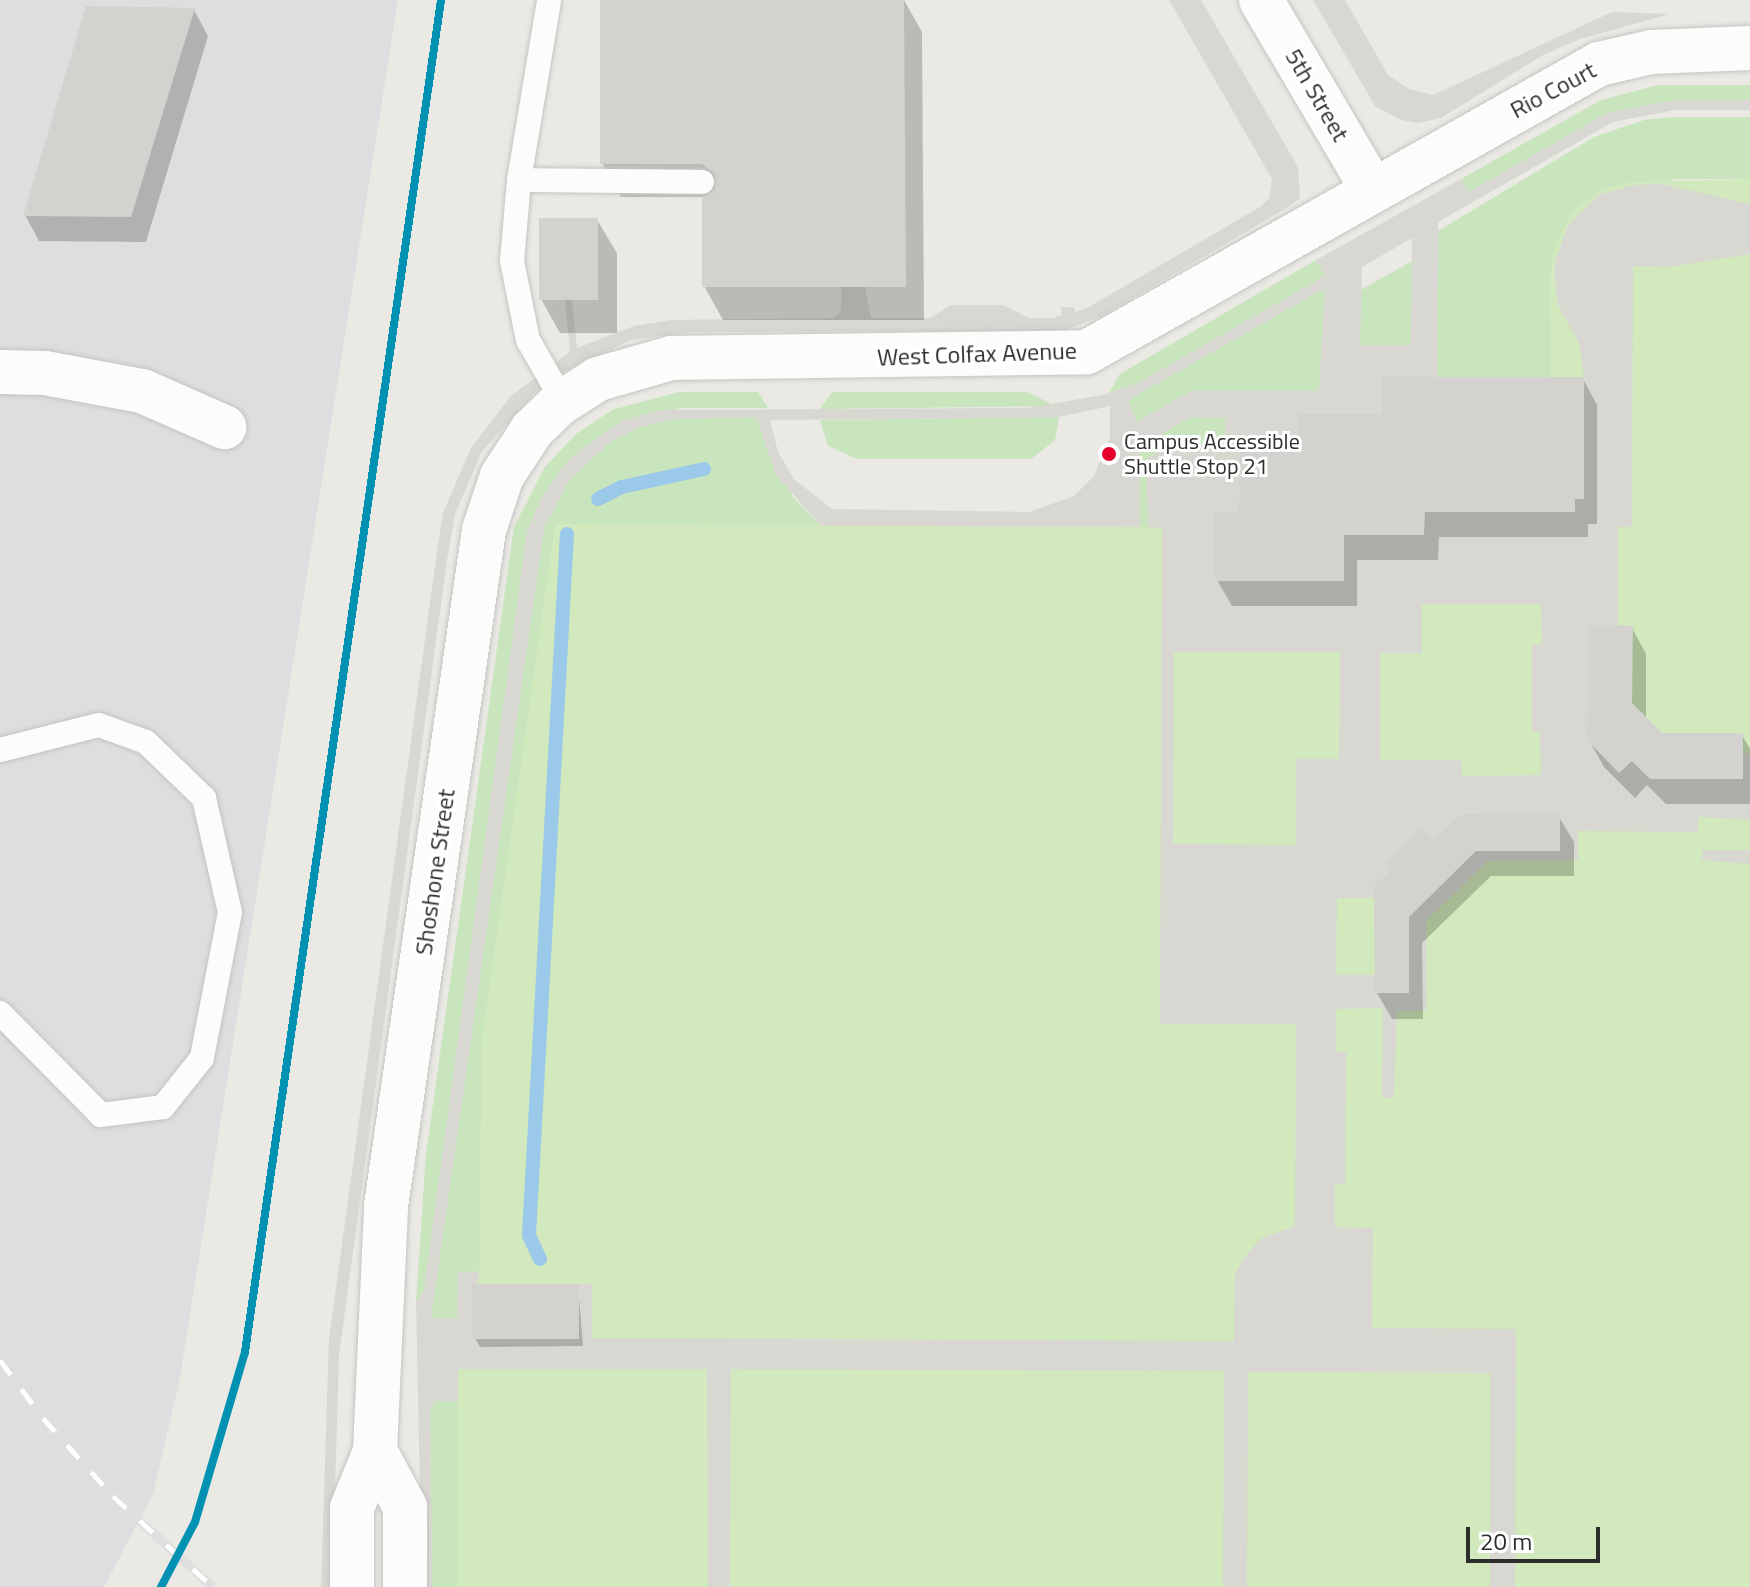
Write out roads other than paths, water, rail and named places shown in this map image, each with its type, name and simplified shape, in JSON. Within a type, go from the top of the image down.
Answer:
[{"type":"street","name":"5th Street","points":[[1261,0],[1373,190]]},
{"type":"street","name":"Rio Court","points":[[1373,190],[1599,64],[1651,52],[1750,48]]},
{"type":"street","name":"West Colfax Avenue","points":[[636,365],[671,358],[1087,352],[1373,190]]},
{"type":"street","name":"Shoshone Street","points":[[352,1587],[352,1508],[375,1451],[386,1206],[484,530],[507,465],[532,430],[563,401],[598,379],[636,365]]},
{"type":"street","points":[[0,372],[45,373],[142,391],[224,427]]},
{"type":"street","points":[[375,1451],[405,1507],[405,1587]]},
{"type":"lane","points":[[549,1],[519,180],[512,248],[516,300],[536,358],[563,401]]},
{"type":"lane","points":[[519,180],[702,182]]},
{"type":"lane","points":[[0,750],[99,725],[146,742],[204,798],[230,912],[202,1058],[163,1107],[101,1115],[0,1013]]},
{"type":"waterway","points":[[598,499],[622,487],[704,469]]},
{"type":"waterway","points":[[540,1259],[529,1235],[567,534]]},
{"type":"railway","points":[[0,1360],[43,1418],[113,1496],[213,1587]]},
{"type":"place","name":"Campus Accessible Shuttle Stop 21","points":[[1109,454]]}]
